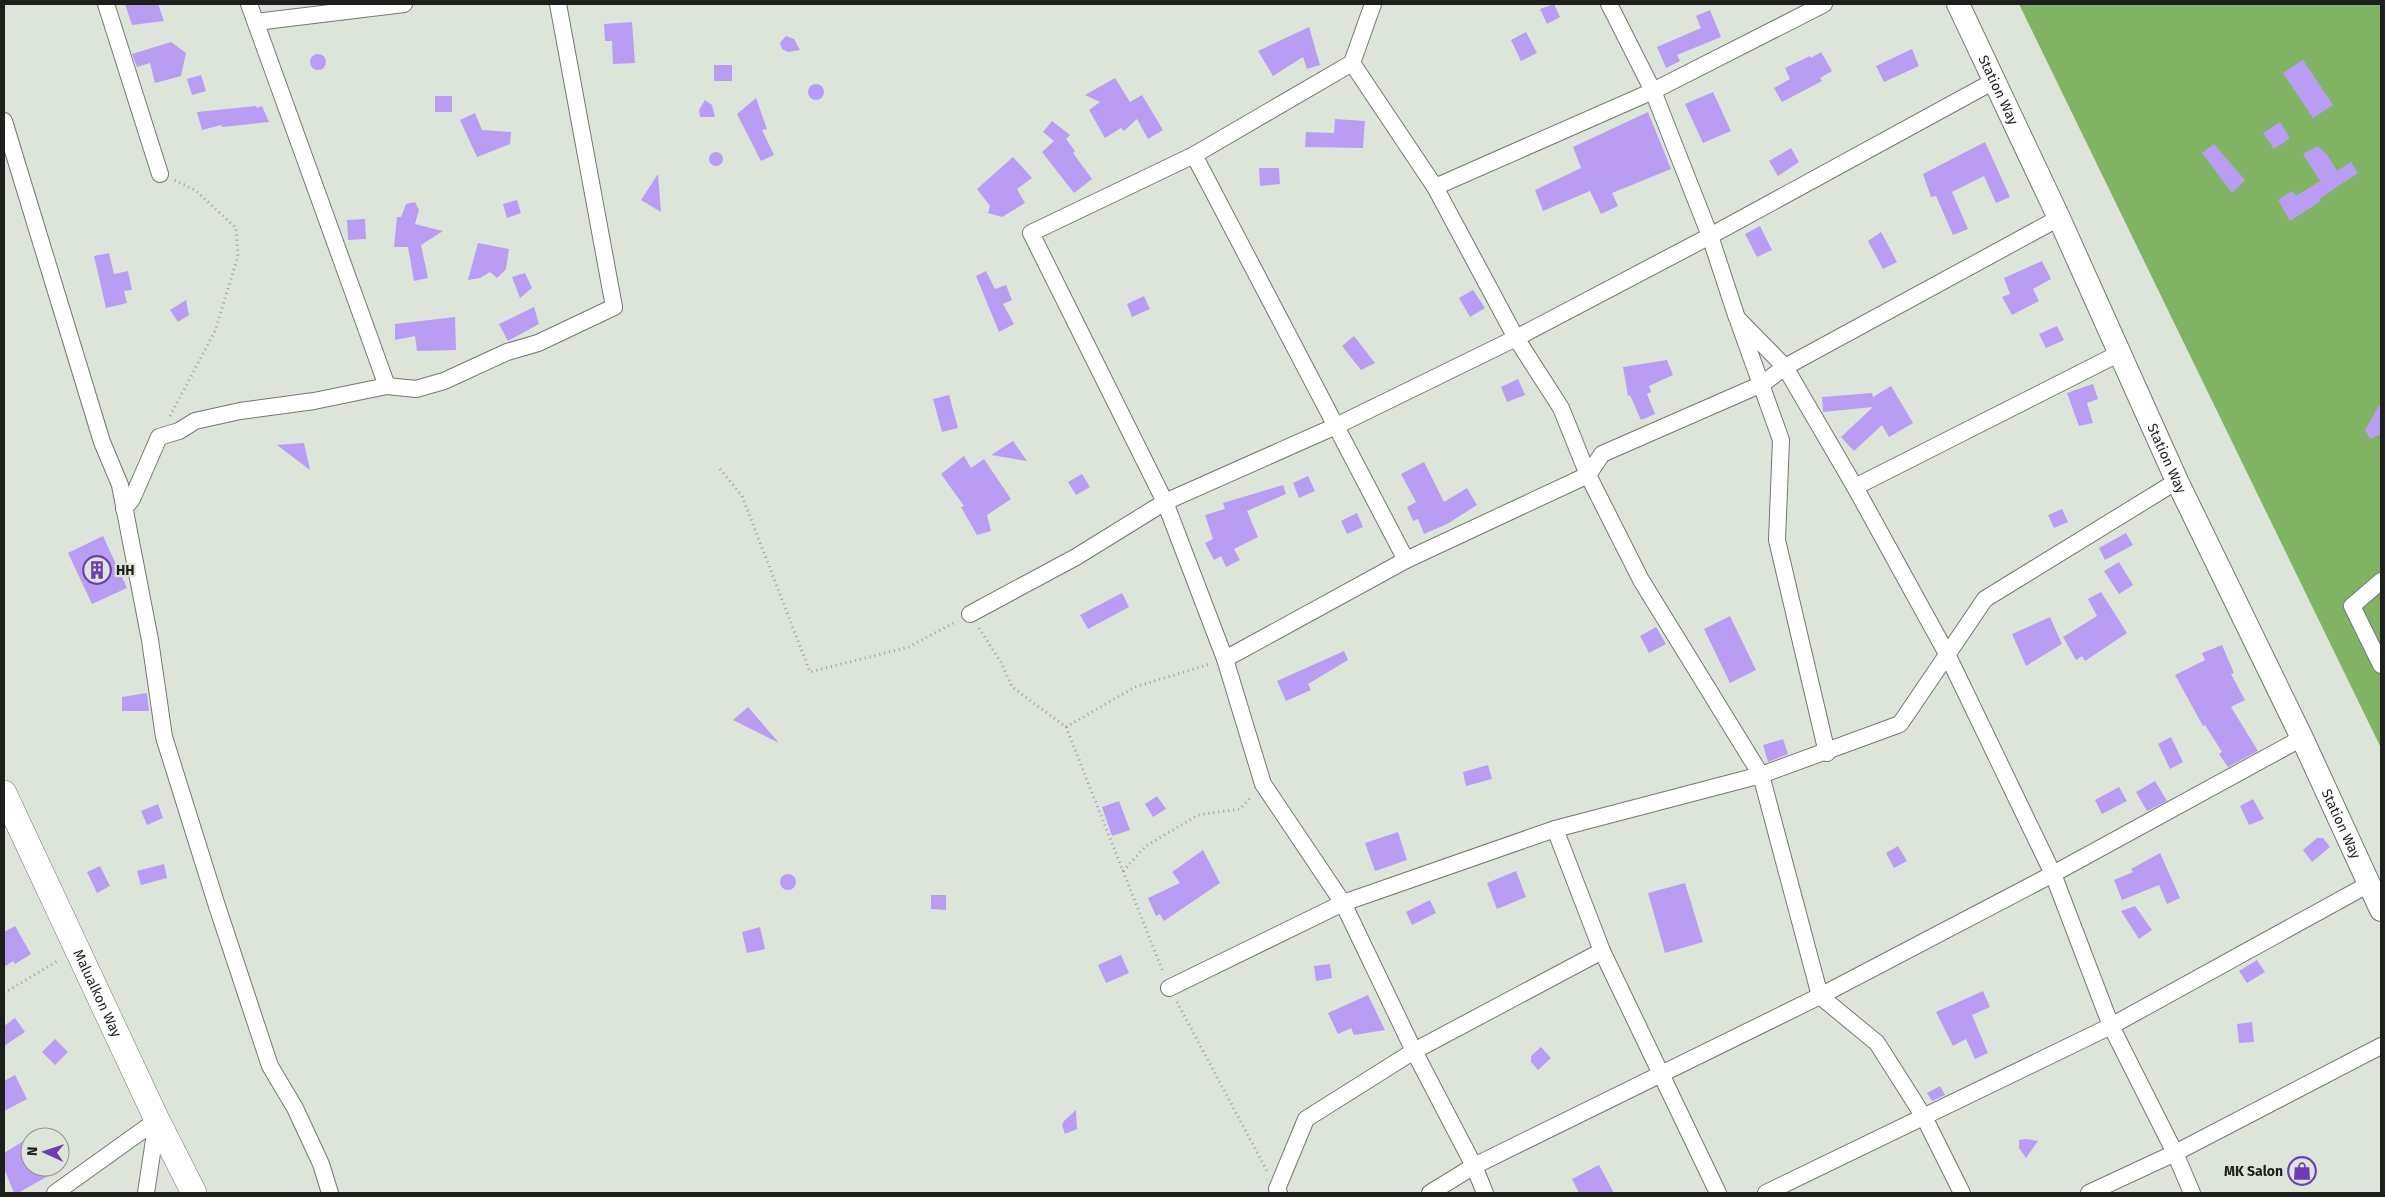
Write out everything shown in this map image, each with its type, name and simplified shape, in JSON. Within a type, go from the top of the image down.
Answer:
[{"type":"main road","name":"Station Way","points":[[1958,4],[2059,218],[2177,481],[2302,738],[2381,910]]},
{"type":"main road","name":"Malualkon Way","points":[[4,793],[157,1120],[194,1193]]},
{"type":"street","points":[[106,4],[160,174]]},
{"type":"street","points":[[249,4],[386,386]]},
{"type":"street","points":[[256,22],[404,4]]},
{"type":"street","points":[[124,509],[132,499],[159,437],[179,431],[196,421],[386,386],[416,389],[444,381],[507,352],[538,343],[614,307],[558,4]]},
{"type":"street","points":[[1373,4],[1352,63],[1194,155],[1031,233],[1165,502],[1225,659],[1263,784],[1343,903],[1414,1051],[1474,1166],[1485,1193]]},
{"type":"street","points":[[1609,4],[1653,91],[1710,236],[1780,440],[1776,540],[1827,753]]},
{"type":"street","points":[[1435,187],[1653,91],[1824,4]]},
{"type":"street","points":[[1352,63],[1435,187],[1516,338],[1561,408],[1588,475],[1641,580],[1761,775],[1820,996],[1877,1043],[1924,1117],[1962,1193]]},
{"type":"street","points":[[970,614],[1076,557],[1165,502],[1336,426],[1516,338],[1710,236],[1994,81]]},
{"type":"street","points":[[4,121],[102,442],[120,485],[150,640],[164,737],[270,1066],[295,1108],[314,1148],[330,1193]]},
{"type":"street","points":[[1194,155],[1406,560]]},
{"type":"street","points":[[1225,659],[1406,560],[1588,475],[1602,454],[1762,384],[1785,367],[2059,218]]},
{"type":"street","points":[[1737,318],[1785,367],[1855,487],[1947,654],[2053,874],[2110,1026],[2175,1153],[2192,1193]]},
{"type":"street","points":[[1855,487],[2120,353]]},
{"type":"street","points":[[1169,988],[1343,903],[1555,829],[1761,775],[1827,753],[1900,724],[1985,599],[2177,481]]},
{"type":"street","points":[[2381,581],[2352,606],[2381,665]]},
{"type":"street","points":[[1430,1193],[1474,1166],[1820,996],[2053,874],[2302,738]]},
{"type":"street","points":[[1555,829],[1602,952],[1718,1193]]},
{"type":"street","points":[[1766,1193],[2110,1026],[2368,884]]},
{"type":"street","points":[[1278,1191],[1306,1119],[1414,1051],[1602,952]]},
{"type":"street","points":[[2090,1193],[2175,1153],[2381,1046]]},
{"type":"street","points":[[55,1193],[157,1120]]},
{"type":"street","points":[[146,1193],[157,1120]]},
{"type":"path","points":[[159,437],[214,331],[238,256],[236,228],[195,190],[160,174]]},
{"type":"path","points":[[720,469],[742,496],[810,672],[909,647],[970,614],[1002,664],[1012,687],[1066,727],[1169,988],[1278,1191]]},
{"type":"path","points":[[1066,727],[1134,687],[1225,659]]},
{"type":"path","points":[[1123,871],[1146,846],[1198,816],[1240,809],[1263,784]]},
{"type":"path","points":[[4,993],[78,948]]},
{"type":"green space","points":[[2019,4],[2381,4],[2381,748]]},
{"type":"building","points":[[125,4],[158,4],[164,21],[132,25]]},
{"type":"building","points":[[1554,4],[1560,17],[1547,24],[1540,9]]},
{"type":"building","points":[[1710,10],[1721,37],[1677,55],[1680,61],[1666,68],[1657,47],[1701,28],[1696,16]]},
{"type":"building","points":[[632,22],[635,63],[613,64],[612,41],[605,41],[604,24]]},
{"type":"building","points":[[1309,27],[1320,65],[1307,69],[1303,57],[1273,76],[1258,51]]},
{"type":"building","points":[[1526,32],[1537,53],[1521,61],[1511,40]]},
{"type":"building","points":[[786,36],[794,39],[800,50],[788,52],[782,49],[780,43]]},
{"type":"building","points":[[171,42],[186,53],[181,76],[155,83],[150,63],[137,67],[132,54]]},
{"type":"building","points":[[1912,49],[1919,66],[1884,82],[1876,66]]},
{"type":"building","points":[[1821,52],[1832,71],[1820,78],[1822,81],[1782,102],[1774,88],[1790,79],[1785,68]]},
{"type":"building","points":[[318,54],[326,62],[318,70],[310,62]]},
{"type":"building","points":[[2303,60],[2333,105],[2313,118],[2283,73]]},
{"type":"building","points":[[714,65],[732,65],[732,81],[714,81]]},
{"type":"building","points":[[201,75],[206,91],[192,95],[187,79]]},
{"type":"building","points":[[1115,78],[1130,102],[1142,95],[1163,130],[1148,139],[1137,119],[1124,131],[1121,128],[1105,138],[1089,110],[1100,102],[1085,95]]},
{"type":"building","points":[[816,84],[822,86],[824,92],[822,98],[816,100],[810,98],[808,92],[810,86]]},
{"type":"building","points":[[1713,92],[1731,131],[1703,143],[1685,104]]},
{"type":"building","points":[[435,96],[452,96],[452,112],[435,112]]},
{"type":"building","points":[[756,98],[767,129],[762,130],[774,155],[761,161],[737,114]]},
{"type":"building","points":[[705,100],[712,105],[715,117],[700,117],[699,110]]},
{"type":"building","points":[[256,106],[257,108],[262,106],[269,122],[222,127],[221,125],[202,130],[197,112]]},
{"type":"building","points":[[1648,112],[1671,169],[1612,193],[1618,206],[1601,214],[1590,191],[1543,211],[1535,190],[1581,168],[1573,147]]},
{"type":"building","points":[[475,113],[482,130],[511,132],[510,144],[477,157],[460,120]]},
{"type":"building","points":[[1335,119],[1365,121],[1363,148],[1305,147],[1306,132],[1334,133]]},
{"type":"building","points":[[1052,121],[1070,135],[1066,139],[1075,151],[1073,153],[1092,179],[1074,193],[1042,152],[1054,141],[1043,132]]},
{"type":"building","points":[[2280,122],[2290,138],[2274,149],[2263,133]]},
{"type":"building","points":[[1985,142],[2010,197],[1996,203],[1984,176],[1952,192],[1968,229],[1953,235],[1936,196],[1931,197],[1923,174]]},
{"type":"building","points":[[2214,144],[2245,180],[2232,193],[2202,153]]},
{"type":"building","points":[[2318,146],[2328,156],[2337,171],[2351,162],[2358,173],[2319,199],[2321,201],[2290,221],[2278,200],[2292,191],[2296,196],[2320,181],[2303,154]]},
{"type":"building","points":[[1791,148],[1799,162],[1778,176],[1769,161]]},
{"type":"building","points":[[713,152],[719,152],[723,159],[719,166],[713,166],[709,162],[709,156]]},
{"type":"building","points":[[1013,157],[1032,178],[1017,189],[1025,203],[1002,217],[988,213],[990,206],[977,189]]},
{"type":"building","points":[[1259,168],[1279,168],[1280,184],[1260,186]]},
{"type":"building","points":[[658,174],[661,212],[641,200]]},
{"type":"building","points":[[517,200],[521,213],[507,218],[503,204]]},
{"type":"building","points":[[415,202],[419,210],[415,224],[443,231],[421,245],[428,278],[414,281],[408,247],[394,247],[397,217],[401,217],[406,204]]},
{"type":"building","points":[[365,219],[366,239],[348,240],[347,220]]},
{"type":"building","points":[[1760,226],[1772,250],[1757,257],[1745,234]]},
{"type":"building","points":[[1881,232],[1897,262],[1883,269],[1868,241]]},
{"type":"building","points":[[478,243],[509,249],[506,269],[497,278],[490,272],[480,278],[468,280]]},
{"type":"building","points":[[109,253],[114,274],[128,271],[132,290],[124,291],[127,303],[106,308],[94,256]]},
{"type":"building","points":[[2042,261],[2051,279],[2033,289],[2039,301],[2012,315],[2002,297],[2010,294],[2004,278]]},
{"type":"building","points":[[986,271],[995,289],[1006,285],[1012,300],[1003,304],[1014,324],[999,332],[976,276]]},
{"type":"building","points":[[525,273],[532,288],[520,298],[512,277]]},
{"type":"building","points":[[1473,290],[1485,308],[1470,317],[1459,298]]},
{"type":"building","points":[[1144,296],[1150,309],[1132,317],[1127,304]]},
{"type":"building","points":[[186,300],[189,315],[178,322],[170,310]]},
{"type":"building","points":[[534,307],[539,324],[508,341],[499,324]]},
{"type":"building","points":[[455,317],[456,350],[417,351],[415,336],[395,340],[395,324]]},
{"type":"building","points":[[2057,326],[2064,340],[2046,348],[2039,334]]},
{"type":"building","points":[[1354,336],[1375,363],[1361,370],[1342,346]]},
{"type":"building","points":[[1667,360],[1673,375],[1649,386],[1651,392],[1647,394],[1655,414],[1641,420],[1630,395],[1628,396],[1623,367]]},
{"type":"building","points":[[1518,379],[1525,395],[1507,402],[1501,387]]},
{"type":"building","points":[[2093,384],[2098,399],[2087,403],[2093,423],[2079,426],[2067,393]]},
{"type":"building","points":[[1891,386],[1913,423],[1889,437],[1882,425],[1854,451],[1841,437],[1873,407],[1823,412],[1822,397],[1872,393],[1873,397]]},
{"type":"building","points":[[949,395],[958,428],[942,432],[933,399]]},
{"type":"building","points":[[2381,402],[2381,434],[2370,439],[2365,430]]},
{"type":"building","points":[[1013,441],[1027,461],[991,455]]},
{"type":"building","points":[[304,443],[310,470],[277,445]]},
{"type":"building","points":[[964,456],[971,468],[984,459],[1011,499],[987,515],[991,531],[977,535],[961,507],[964,506],[941,474]]},
{"type":"building","points":[[1424,462],[1444,502],[1467,488],[1477,505],[1447,524],[1424,534],[1418,519],[1413,521],[1407,507],[1416,502],[1401,474]]},
{"type":"building","points":[[1082,474],[1090,487],[1076,495],[1068,482]]},
{"type":"building","points":[[1308,476],[1315,491],[1299,498],[1293,483]]},
{"type":"building","points":[[1283,485],[1286,494],[1247,511],[1258,537],[1234,549],[1240,560],[1226,567],[1221,556],[1214,560],[1205,543],[1213,539],[1205,515],[1225,509],[1223,503]]},
{"type":"building","points":[[2062,509],[2068,522],[2054,528],[2048,515]]},
{"type":"building","points":[[1357,513],[1363,527],[1347,534],[1341,521]]},
{"type":"building","points":[[2126,533],[2133,545],[2105,560],[2099,548]]},
{"type":"building","name":"HH","points":[[103,536],[127,588],[92,604],[68,553]]},
{"type":"building","points":[[2119,562],[2133,585],[2119,594],[2104,571]]},
{"type":"building","points":[[2101,592],[2127,633],[2085,661],[2082,656],[2076,660],[2063,637],[2097,616],[2088,599]]},
{"type":"building","points":[[1122,593],[1129,607],[1088,629],[1080,615]]},
{"type":"building","points":[[1730,616],[1756,670],[1730,683],[1704,629]]},
{"type":"building","points":[[2050,617],[2062,644],[2026,666],[2012,634]]},
{"type":"building","points":[[1656,627],[1666,644],[1649,653],[1640,636]]},
{"type":"building","points":[[2222,645],[2234,673],[2231,674],[2245,700],[2231,707],[2258,751],[2228,767],[2219,754],[2222,752],[2205,725],[2203,726],[2175,675],[2205,660],[2202,653]]},
{"type":"building","points":[[1344,651],[1348,660],[1308,684],[1311,690],[1286,701],[1277,681]]},
{"type":"building","points":[[147,693],[149,711],[122,711],[122,697]]},
{"type":"building","points":[[748,707],[779,743],[733,720]]},
{"type":"building","points":[[2171,737],[2183,762],[2170,769],[2158,744]]},
{"type":"building","points":[[1783,739],[1788,754],[1768,762],[1763,745]]},
{"type":"building","points":[[1488,765],[1492,779],[1466,786],[1463,772]]},
{"type":"building","points":[[2155,781],[2167,801],[2147,811],[2136,792]]},
{"type":"building","points":[[2119,787],[2127,801],[2102,814],[2095,800]]},
{"type":"building","points":[[1157,796],[1166,809],[1153,817],[1145,804]]},
{"type":"building","points":[[2253,799],[2264,819],[2249,825],[2240,806]]},
{"type":"building","points":[[1119,801],[1130,830],[1112,836],[1102,807]]},
{"type":"building","points":[[158,804],[163,818],[147,825],[141,811]]},
{"type":"building","points":[[1398,832],[1407,860],[1375,871],[1365,843]]},
{"type":"building","points":[[2317,838],[2323,838],[2330,847],[2312,862],[2303,850]]},
{"type":"building","points":[[1898,846],[1907,861],[1894,868],[1886,853]]},
{"type":"building","points":[[1203,850],[1220,883],[1164,921],[1160,914],[1156,916],[1148,898],[1180,883],[1172,872]]},
{"type":"building","points":[[2160,853],[2180,898],[2167,904],[2159,885],[2122,900],[2114,880],[2133,872],[2131,869]]},
{"type":"building","points":[[164,864],[167,878],[141,885],[137,871]]},
{"type":"building","points":[[100,866],[110,886],[97,893],[87,872]]},
{"type":"building","points":[[1516,871],[1526,897],[1497,909],[1487,883]]},
{"type":"building","points":[[788,874],[796,882],[788,890],[780,882]]},
{"type":"building","points":[[1685,883],[1703,942],[1665,953],[1648,893]]},
{"type":"building","points":[[931,895],[946,895],[946,910],[931,909]]},
{"type":"building","points":[[1430,900],[1436,913],[1412,925],[1406,912]]},
{"type":"building","points":[[2135,906],[2152,930],[2139,939],[2121,911]]},
{"type":"building","points":[[15,926],[31,954],[15,964],[13,961],[4,967],[4,932]]},
{"type":"building","points":[[760,927],[765,949],[747,953],[742,932]]},
{"type":"building","points":[[1121,955],[1129,973],[1106,983],[1098,965]]},
{"type":"building","points":[[2257,960],[2265,972],[2247,983],[2239,971]]},
{"type":"building","points":[[1330,964],[1332,978],[1316,981],[1314,966]]},
{"type":"building","points":[[1983,991],[1990,1007],[1972,1015],[1988,1053],[1975,1059],[1966,1039],[1953,1046],[1936,1012]]},
{"type":"building","points":[[1368,995],[1385,1030],[1354,1035],[1351,1028],[1338,1034],[1328,1013]]},
{"type":"building","points":[[15,1018],[25,1032],[4,1046],[4,1026]]},
{"type":"building","points":[[2252,1022],[2254,1042],[2239,1043],[2237,1024]]},
{"type":"building","points":[[55,1039],[68,1052],[55,1065],[42,1052]]},
{"type":"building","points":[[1541,1047],[1551,1058],[1538,1070],[1531,1062],[1531,1056]]},
{"type":"building","points":[[15,1075],[27,1099],[4,1111],[4,1081]]},
{"type":"building","points":[[1940,1086],[1945,1095],[1932,1101],[1927,1093]]},
{"type":"building","points":[[1076,1110],[1077,1129],[1065,1134],[1062,1125]]},
{"type":"building","points":[[2019,1140],[2038,1141],[2026,1158],[2019,1148]]},
{"type":"building","points":[[20,1143],[20,1177],[46,1177],[18,1193],[14,1193],[4,1168],[4,1153]]},
{"type":"building","points":[[1599,1165],[1614,1193],[1579,1193],[1572,1179]]},
{"type":"place","name":"HH","points":[[97,570]]},
{"type":"place","name":"MK Salon","points":[[2302,1171]]}]
